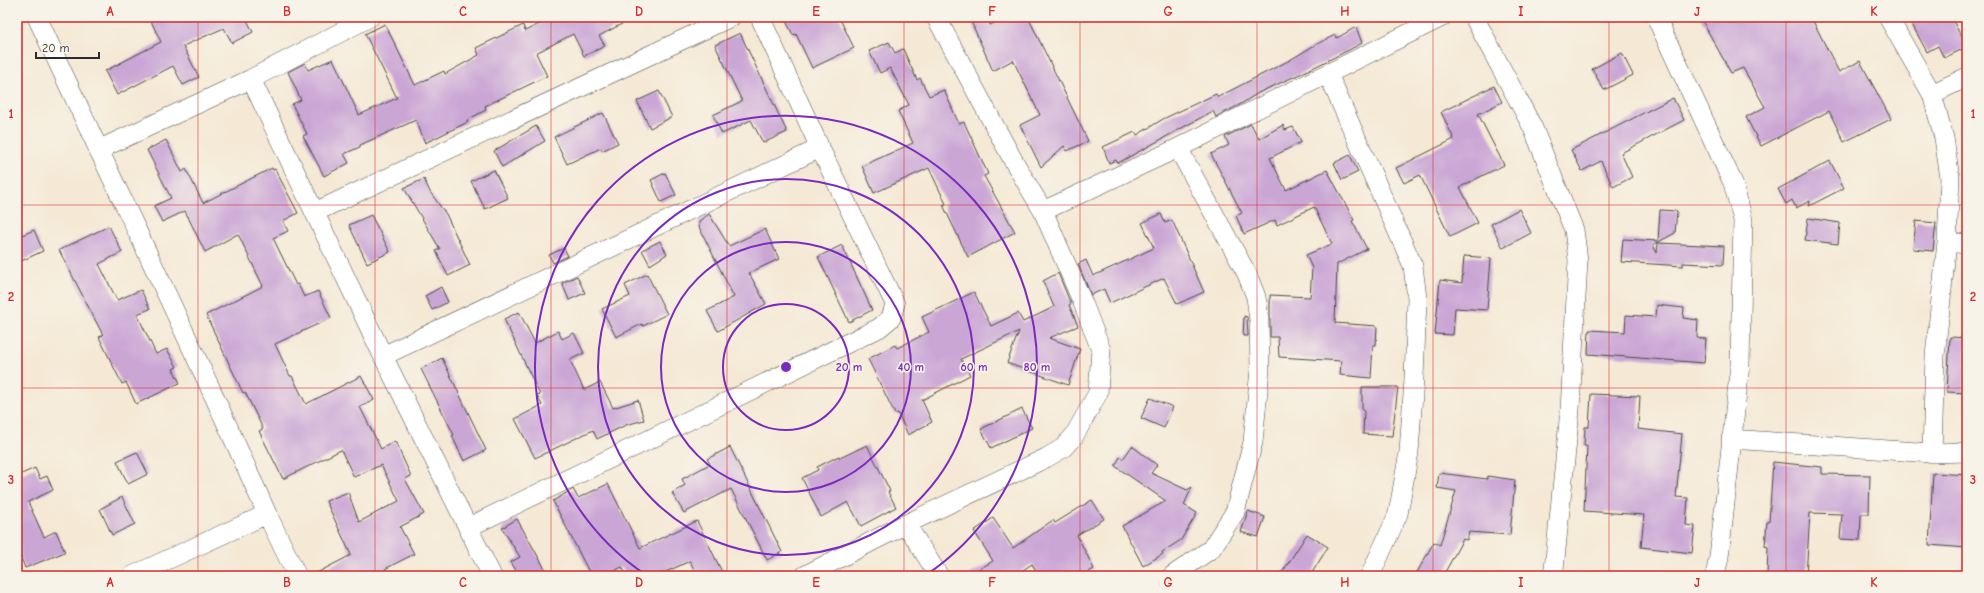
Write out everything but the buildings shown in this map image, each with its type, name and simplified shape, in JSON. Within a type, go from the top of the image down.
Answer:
[{"type":"street","points":[[37,17],[297,576]]},
{"type":"street","points":[[98,150],[251,79],[370,17]]},
{"type":"street","points":[[315,212],[731,17]]},
{"type":"street","points":[[469,527],[879,328],[891,318],[895,304],[820,148],[760,17]]},
{"type":"street","points":[[804,576],[906,524],[1046,458],[1063,448],[1074,436],[1098,393],[1101,350],[1083,303],[1043,211],[1013,160],[936,17]]},
{"type":"street","points":[[1043,211],[1178,148],[1442,17]]},
{"type":"street","points":[[1474,17],[1533,128],[1572,223],[1576,245],[1578,260],[1570,410],[1552,576]]},
{"type":"street","points":[[1656,17],[1733,183],[1743,220],[1740,366],[1719,557],[1715,576]]},
{"type":"street","points":[[1888,17],[1932,94],[1944,138],[1950,178],[1947,242],[1935,356],[1932,452]]},
{"type":"street","points":[[1328,74],[1413,266],[1417,298],[1414,379],[1408,452],[1398,514],[1370,576]]},
{"type":"street","points":[[1932,94],[1967,77]]},
{"type":"street","points":[[251,79],[383,356],[492,576]]},
{"type":"street","points":[[383,356],[820,148]]},
{"type":"street","points":[[1172,576],[1211,549],[1235,512],[1253,442],[1260,370],[1259,320],[1256,297],[1246,274],[1178,148]]},
{"type":"street","points":[[1947,242],[1967,244]]},
{"type":"street","points":[[1731,439],[1932,452],[1967,452]]},
{"type":"street","points":[[132,576],[267,514]]},
{"type":"street","points":[[906,524],[938,576]]}]
